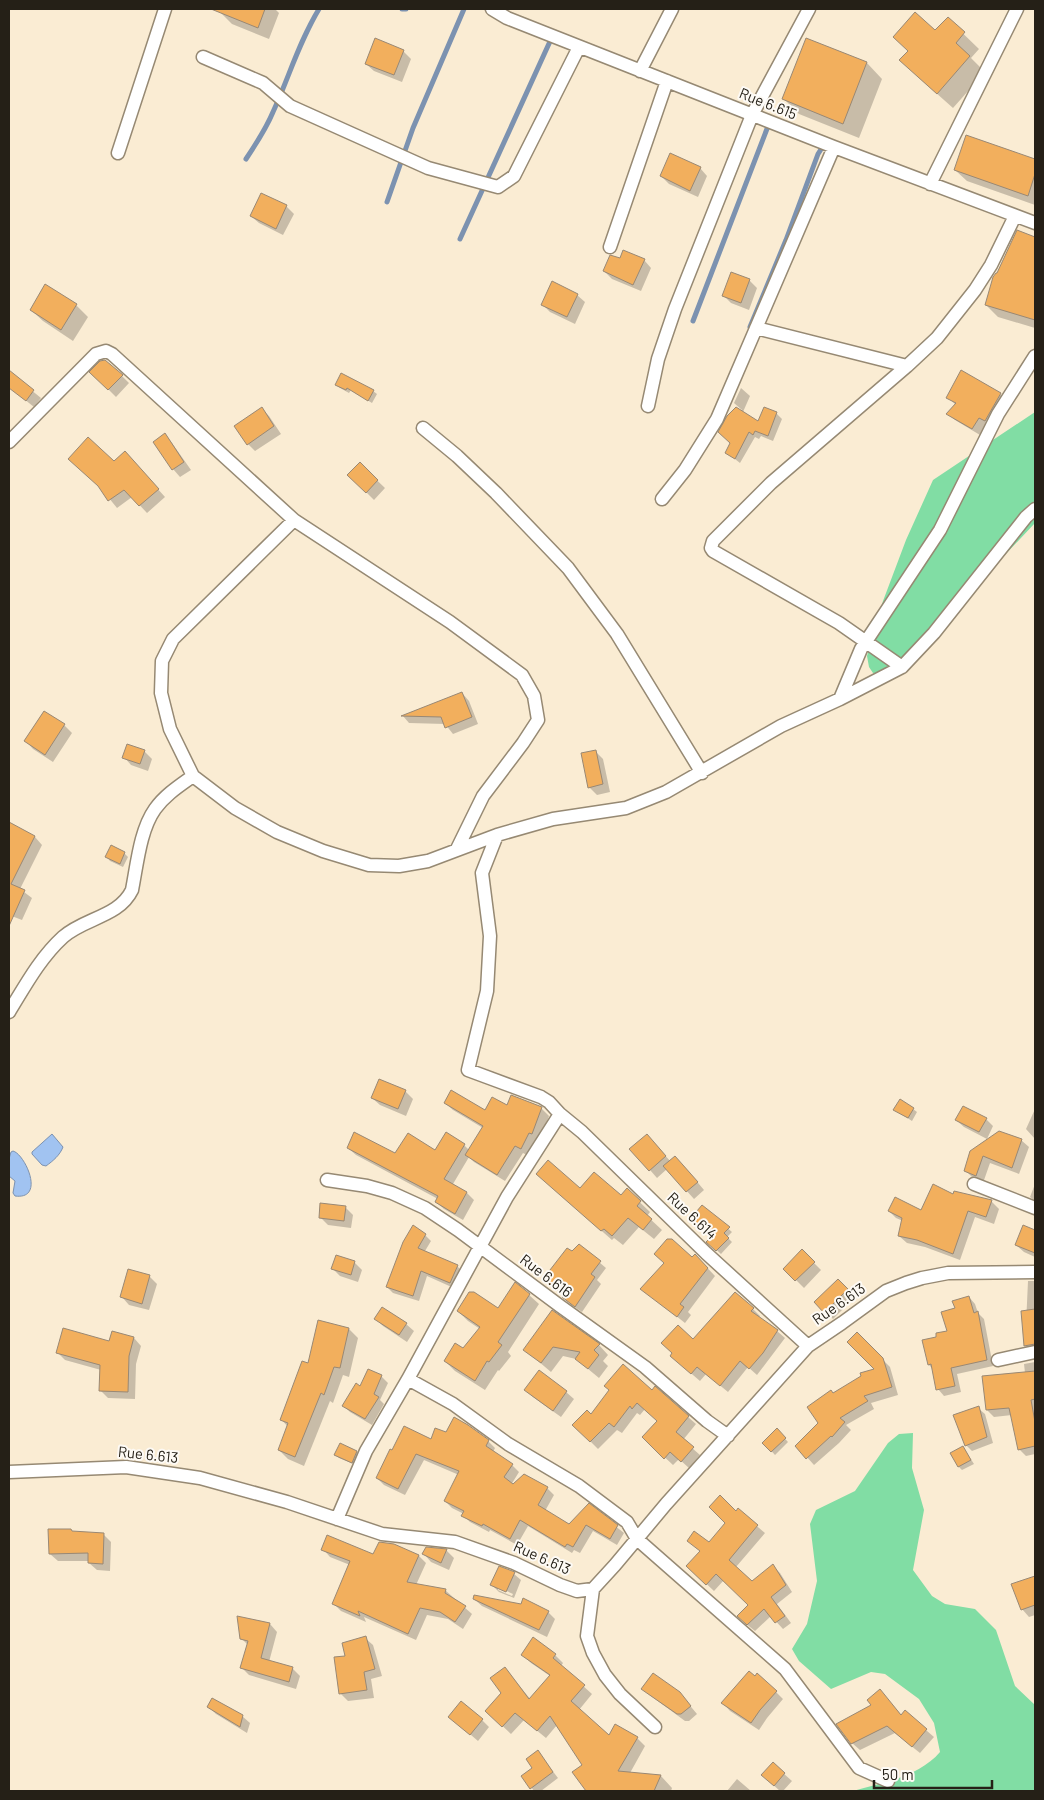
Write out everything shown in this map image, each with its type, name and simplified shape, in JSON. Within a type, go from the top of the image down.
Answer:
[{"type":"street","points":[[118,153],[165,9]]},
{"type":"street","name":"Rue 6.615","points":[[492,9],[509,13],[579,47],[1035,224]]},
{"type":"street","points":[[640,70],[672,9]]},
{"type":"street","points":[[648,406],[658,359],[675,308],[752,115],[809,9]]},
{"type":"street","points":[[930,184],[1016,9]]},
{"type":"street","points":[[203,57],[263,83],[290,106],[428,168],[498,187],[514,176],[579,47]]},
{"type":"street","points":[[610,247],[667,81]]},
{"type":"street","points":[[662,499],[684,470],[717,419],[834,147]]},
{"type":"street","points":[[902,667],[839,623],[713,551],[711,548],[713,541],[771,483],[937,338],[975,290],[991,265],[1015,216]]},
{"type":"street","points":[[756,328],[907,366]]},
{"type":"street","points":[[9,442],[96,354],[106,351],[112,354],[294,520],[450,622],[522,675],[534,696],[538,720],[483,796],[457,849]]},
{"type":"street","points":[[840,700],[861,648],[940,530],[998,414],[1035,356]]},
{"type":"street","points":[[423,428],[457,456],[496,493],[568,568],[617,634],[702,772]]},
{"type":"street","points":[[294,520],[173,639],[162,661],[161,693],[170,729],[193,776],[235,808],[277,832],[323,850],[369,865],[399,866],[428,861],[497,835],[553,819],[626,808],[666,792],[781,726],[840,700],[902,667],[934,633],[1026,517],[1035,509]]},
{"type":"street","points":[[9,1012],[46,956],[64,936],[84,922],[111,911],[128,897],[132,890],[146,824],[155,809],[167,796],[193,776]]},
{"type":"street","name":"Rue 6.614","points":[[497,835],[482,873],[490,936],[487,991],[468,1070],[550,1102],[558,1118],[582,1132],[706,1253],[808,1346]]},
{"type":"street","points":[[337,1519],[366,1451],[408,1379],[507,1197],[558,1118]]},
{"type":"street","name":"Rue 6.616","points":[[327,1180],[367,1186],[392,1193],[425,1208],[645,1367],[728,1436]]},
{"type":"street","points":[[974,1184],[1035,1208]]},
{"type":"street","name":"Rue 6.613","points":[[9,1472],[126,1467],[200,1478],[286,1502],[382,1534],[454,1542],[514,1563],[577,1591],[592,1588],[615,1565],[808,1346],[886,1290],[948,1272],[1035,1272]]},
{"type":"street","points":[[998,1360],[1035,1352]]},
{"type":"street","points":[[408,1379],[453,1404],[508,1444],[579,1486],[627,1522],[637,1539],[785,1670],[859,1768],[888,1781]]},
{"type":"street","points":[[592,1588],[587,1636],[593,1653],[605,1675],[620,1694],[655,1727]]},
{"type":"green space","points":[[1035,412],[1035,523],[887,680],[873,673],[869,667],[867,656],[883,601],[906,540],[933,480]]},
{"type":"green space","points":[[913,1433],[912,1468],[924,1510],[913,1570],[932,1596],[945,1604],[975,1609],[996,1630],[1015,1686],[1035,1705],[1035,1791],[853,1791],[900,1778],[932,1760],[940,1752],[934,1723],[919,1699],[885,1674],[871,1672],[831,1689],[799,1661],[792,1649],[807,1624],[817,1581],[810,1524],[816,1510],[855,1491],[888,1443],[899,1434]]},
{"type":"water","points":[[52,1134],[63,1147],[51,1162],[46,1166],[42,1165],[32,1152]]},
{"type":"water","points":[[13,1151],[23,1160],[30,1176],[31,1184],[29,1191],[24,1195],[15,1196],[13,1193],[15,1181],[9,1176],[9,1159]]},
{"type":"building","points":[[211,9],[265,9],[258,28]]},
{"type":"building","points":[[915,12],[935,30],[948,17],[965,32],[956,43],[970,56],[937,94],[899,60],[908,51],[893,37]]},
{"type":"building","points":[[375,38],[404,50],[394,75],[365,64]]},
{"type":"building","points":[[806,38],[867,62],[843,124],[782,99]]},
{"type":"building","points":[[966,135],[1035,159],[1035,174],[1028,196],[954,170]]},
{"type":"building","points":[[670,153],[701,167],[690,191],[660,176]]},
{"type":"building","points":[[261,193],[287,205],[276,229],[250,216]]},
{"type":"building","points":[[1017,230],[1035,237],[1035,320],[985,305],[993,277],[997,273]]},
{"type":"building","points":[[623,250],[645,259],[633,285],[603,271],[610,255],[620,258]]},
{"type":"building","points":[[731,272],[750,279],[741,303],[722,296]]},
{"type":"building","points":[[552,281],[578,294],[567,317],[541,305]]},
{"type":"building","points":[[45,284],[77,304],[61,330],[30,310]]},
{"type":"building","points":[[105,360],[123,375],[108,390],[89,372],[100,361]]},
{"type":"building","points":[[9,370],[34,390],[26,401],[9,388]]},
{"type":"building","points":[[961,370],[1001,393],[985,421],[979,418],[972,429],[946,414],[956,403],[946,398]]},
{"type":"building","points":[[341,373],[374,390],[368,401],[347,388],[346,390],[335,385]]},
{"type":"building","points":[[262,407],[274,426],[247,445],[234,426]]},
{"type":"building","points":[[736,407],[758,421],[764,407],[777,412],[768,436],[755,431],[753,435],[749,432],[735,459],[725,453],[730,443],[718,432],[727,416]]},
{"type":"building","points":[[165,433],[184,462],[172,470],[153,442]]},
{"type":"building","points":[[88,437],[114,461],[125,451],[159,489],[139,506],[124,490],[108,501],[98,486],[68,459]]},
{"type":"building","points":[[360,462],[378,480],[366,493],[347,475]]},
{"type":"building","points":[[462,692],[472,717],[445,728],[441,717],[401,716]]},
{"type":"building","points":[[44,711],[65,724],[45,755],[24,741]]},
{"type":"building","points":[[127,744],[145,750],[140,764],[122,758]]},
{"type":"building","points":[[596,750],[603,784],[588,788],[581,753]]},
{"type":"building","points":[[9,822],[35,836],[11,884],[25,890],[9,926]]},
{"type":"building","points":[[111,845],[125,852],[120,864],[105,857]]},
{"type":"building","points":[[379,1079],[406,1090],[398,1109],[371,1098]]},
{"type":"building","points":[[451,1090],[485,1110],[492,1097],[507,1105],[511,1095],[542,1107],[532,1134],[529,1133],[521,1149],[515,1146],[497,1175],[465,1155],[483,1126],[444,1103]]},
{"type":"building","points":[[900,1099],[914,1108],[908,1118],[893,1110]]},
{"type":"building","points":[[963,1106],[987,1118],[979,1132],[955,1120]]},
{"type":"building","points":[[999,1131],[1022,1139],[1012,1168],[983,1156],[976,1176],[964,1171],[970,1151]]},
{"type":"building","points":[[354,1132],[395,1153],[408,1133],[435,1150],[446,1132],[465,1144],[444,1179],[467,1192],[455,1214],[435,1202],[438,1196],[347,1148]]},
{"type":"building","points":[[647,1134],[666,1156],[649,1171],[629,1149]]},
{"type":"building","points":[[675,1156],[698,1182],[686,1192],[663,1166]]},
{"type":"building","points":[[548,1160],[580,1188],[594,1172],[621,1195],[627,1188],[641,1201],[637,1206],[652,1219],[643,1230],[628,1218],[612,1236],[604,1229],[601,1231],[536,1174]]},
{"type":"building","points":[[933,1184],[953,1194],[954,1191],[992,1200],[986,1217],[968,1211],[953,1254],[917,1240],[898,1236],[902,1218],[888,1211],[895,1197],[921,1210]]},
{"type":"building","points":[[320,1203],[346,1206],[344,1221],[319,1218]]},
{"type":"building","points":[[702,1205],[730,1227],[724,1233],[729,1238],[716,1251],[706,1242],[712,1236],[691,1218]]},
{"type":"building","points":[[413,1225],[426,1234],[418,1248],[458,1265],[450,1283],[421,1271],[413,1296],[386,1287],[403,1242]]},
{"type":"building","points":[[1023,1225],[1035,1230],[1035,1253],[1015,1245]]},
{"type":"building","points":[[667,1239],[672,1239],[692,1257],[695,1254],[708,1268],[680,1304],[684,1307],[677,1317],[640,1289],[664,1263],[654,1254]]},
{"type":"building","points":[[579,1244],[601,1261],[591,1274],[595,1277],[575,1307],[562,1297],[564,1295],[543,1279],[567,1248],[572,1251]]},
{"type":"building","points":[[802,1249],[815,1262],[795,1281],[783,1269]]},
{"type":"building","points":[[336,1255],[355,1261],[351,1275],[331,1269]]},
{"type":"building","points":[[128,1269],[150,1275],[142,1304],[120,1297]]},
{"type":"building","points":[[838,1279],[848,1289],[824,1313],[814,1302]]},
{"type":"building","points":[[515,1282],[530,1294],[498,1342],[502,1345],[489,1362],[487,1361],[475,1381],[444,1361],[455,1343],[463,1348],[480,1327],[457,1311],[469,1292],[474,1292],[498,1308]]},
{"type":"building","points":[[735,1292],[754,1308],[751,1311],[778,1330],[763,1353],[749,1369],[740,1361],[720,1386],[697,1367],[691,1374],[670,1356],[672,1353],[661,1343],[678,1325],[693,1339]]},
{"type":"building","points":[[969,1296],[974,1313],[978,1311],[987,1360],[951,1368],[955,1386],[936,1390],[931,1364],[928,1365],[922,1340],[936,1337],[936,1333],[947,1331],[941,1312],[955,1308],[952,1301]]},
{"type":"building","points":[[382,1307],[407,1323],[399,1335],[374,1319]]},
{"type":"building","points":[[1035,1309],[1035,1344],[1024,1346],[1021,1311]]},
{"type":"building","points":[[552,1310],[600,1344],[594,1350],[599,1355],[588,1369],[575,1359],[580,1352],[553,1347],[541,1363],[523,1350]]},
{"type":"building","points":[[318,1320],[349,1328],[340,1368],[334,1367],[324,1395],[321,1393],[295,1457],[278,1450],[288,1423],[280,1420],[302,1361],[308,1363]]},
{"type":"building","points":[[63,1328],[109,1341],[112,1331],[134,1337],[129,1356],[128,1392],[99,1391],[100,1365],[56,1353]]},
{"type":"building","points":[[857,1332],[883,1358],[892,1387],[864,1396],[868,1401],[840,1418],[845,1422],[832,1437],[806,1459],[795,1446],[818,1423],[807,1407],[831,1390],[833,1393],[861,1376],[860,1373],[874,1369],[847,1342]]},
{"type":"building","points":[[623,1364],[652,1390],[655,1386],[689,1416],[676,1432],[694,1447],[681,1462],[670,1452],[664,1459],[642,1437],[657,1421],[637,1403],[632,1409],[630,1406],[614,1427],[609,1423],[590,1442],[572,1425],[587,1410],[591,1414],[609,1390],[604,1386]]},
{"type":"building","points":[[368,1369],[382,1375],[374,1394],[379,1397],[365,1419],[342,1406],[356,1383],[360,1386]]},
{"type":"building","points":[[539,1370],[567,1391],[553,1411],[524,1390]]},
{"type":"building","points":[[1035,1371],[1035,1399],[1031,1400],[1035,1422],[1035,1446],[1018,1450],[1009,1408],[986,1410],[982,1376]]},
{"type":"building","points":[[979,1406],[987,1437],[965,1446],[953,1415]]},
{"type":"building","points":[[454,1417],[489,1440],[486,1446],[513,1464],[504,1477],[513,1484],[524,1474],[548,1487],[538,1505],[569,1524],[589,1503],[618,1525],[610,1539],[586,1525],[573,1547],[567,1544],[565,1547],[520,1520],[510,1539],[483,1524],[482,1526],[461,1516],[464,1511],[444,1501],[459,1471],[416,1454],[398,1489],[376,1478],[404,1426],[431,1439],[435,1428],[446,1432]]},
{"type":"building","points":[[777,1428],[786,1438],[771,1452],[762,1443]]},
{"type":"building","points":[[340,1443],[357,1451],[352,1463],[334,1455]]},
{"type":"building","points":[[963,1446],[971,1460],[958,1467],[950,1453]]},
{"type":"building","points":[[720,1495],[736,1511],[738,1508],[758,1525],[729,1560],[752,1581],[773,1564],[786,1585],[771,1597],[785,1616],[775,1623],[764,1609],[747,1625],[737,1616],[748,1605],[716,1574],[706,1585],[686,1566],[700,1551],[687,1541],[694,1531],[709,1542],[725,1523],[709,1507]]},
{"type":"building","points":[[48,1529],[71,1529],[72,1531],[104,1533],[103,1564],[88,1563],[88,1553],[49,1554]]},
{"type":"building","points":[[327,1535],[373,1554],[379,1542],[394,1544],[419,1555],[407,1582],[446,1589],[445,1593],[466,1606],[455,1622],[440,1612],[420,1608],[408,1634],[358,1611],[360,1616],[332,1604],[350,1561],[321,1550]]},
{"type":"building","points":[[426,1547],[447,1549],[441,1563],[422,1554]]},
{"type":"building","points":[[499,1566],[515,1572],[506,1592],[490,1585]]},
{"type":"building","points":[[1035,1576],[1035,1605],[1021,1610],[1011,1584]]},
{"type":"building","points":[[474,1595],[521,1604],[523,1598],[549,1611],[539,1630],[473,1599]]},
{"type":"building","points":[[237,1616],[270,1623],[261,1658],[293,1667],[289,1682],[240,1668],[248,1641],[240,1639]]},
{"type":"building","points":[[366,1636],[375,1669],[364,1672],[367,1690],[339,1694],[334,1657],[345,1656],[342,1643]]},
{"type":"building","points":[[533,1637],[556,1654],[553,1658],[585,1685],[571,1701],[609,1735],[615,1724],[638,1737],[618,1771],[661,1775],[654,1791],[586,1791],[572,1772],[582,1765],[550,1716],[537,1731],[515,1713],[502,1727],[485,1711],[501,1693],[490,1678],[505,1667],[529,1699],[550,1675],[521,1655]]},
{"type":"building","points":[[749,1671],[755,1676],[757,1673],[777,1691],[751,1723],[721,1703]]},
{"type":"building","points":[[653,1673],[680,1692],[691,1706],[681,1714],[677,1714],[641,1689]]},
{"type":"building","points":[[880,1689],[901,1715],[905,1710],[927,1729],[912,1747],[887,1726],[851,1744],[836,1724],[871,1705],[867,1700]]},
{"type":"building","points":[[212,1698],[243,1715],[240,1727],[207,1707]]},
{"type":"building","points":[[461,1701],[483,1719],[470,1735],[448,1717]]},
{"type":"building","points":[[538,1750],[553,1772],[530,1789],[521,1776],[532,1768],[526,1759]]},
{"type":"building","points":[[773,1762],[785,1773],[774,1786],[761,1775]]},
{"type":"waterway","points":[[246,159],[270,118],[300,47],[319,9]]},
{"type":"waterway","points":[[387,202],[413,128],[464,9]]},
{"type":"waterway","points":[[460,239],[552,37]]},
{"type":"waterway","points":[[693,321],[770,121]]},
{"type":"waterway","points":[[750,327],[786,240],[818,154],[825,143]]}]
